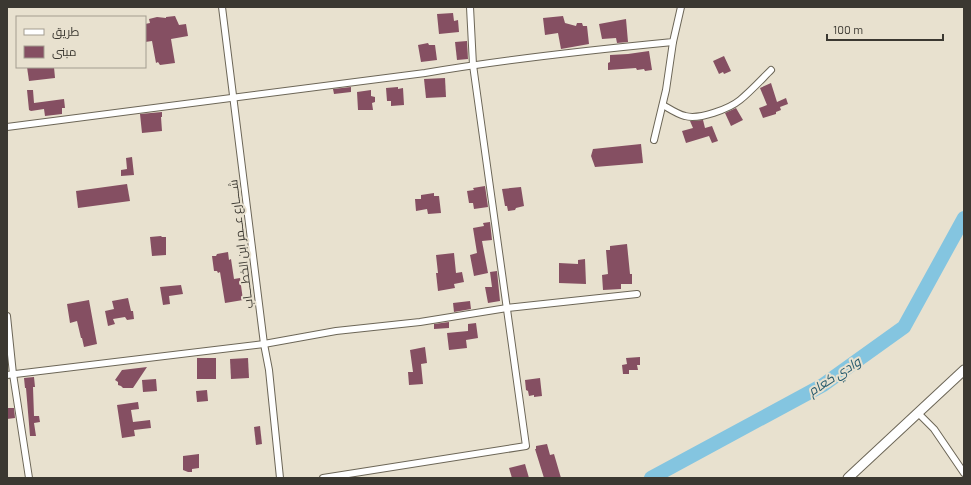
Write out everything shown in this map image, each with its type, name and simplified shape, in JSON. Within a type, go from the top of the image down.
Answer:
[{"type":"street","name":"شــــارع عــمر ابن الخطــــاب","points":[[222,7],[264,344],[269,370],[280,478]]},
{"type":"street","points":[[323,478],[526,446],[473,64],[470,7]]},
{"type":"street","points":[[654,140],[673,42],[682,7]]},
{"type":"street","points":[[7,128],[425,73],[473,64],[673,42]]},
{"type":"street","points":[[662,105],[673,112],[686,117],[701,116],[717,112],[739,101],[771,70]]},
{"type":"street","points":[[10,374],[264,344],[336,331],[420,322],[507,308],[637,294]]},
{"type":"street","points":[[7,316],[10,374],[29,478]]},
{"type":"street","points":[[848,478],[964,370]]},
{"type":"street","points":[[918,413],[934,429],[964,473]]},
{"type":"building","points":[[453,13],[454,21],[458,20],[459,32],[439,34],[437,14]]},
{"type":"building","points":[[175,16],[179,25],[186,24],[188,36],[171,39],[175,63],[160,65],[158,62],[156,63],[152,41],[146,42],[146,24],[150,23],[149,19]]},
{"type":"building","points":[[563,16],[565,23],[576,26],[577,23],[582,23],[583,26],[587,26],[589,44],[561,49],[558,33],[545,35],[543,18]]},
{"type":"building","points":[[626,19],[628,42],[617,43],[616,38],[602,39],[599,24]]},
{"type":"building","points":[[467,41],[468,59],[457,60],[455,42]]},
{"type":"building","points":[[428,43],[429,45],[435,45],[437,60],[421,62],[418,45]]},
{"type":"building","points":[[649,51],[652,70],[637,70],[636,68],[608,70],[610,55]]},
{"type":"building","points":[[724,56],[731,71],[724,74],[723,72],[719,74],[713,61]]},
{"type":"building","points":[[27,68],[54,68],[55,78],[29,81]]},
{"type":"building","points":[[445,78],[446,97],[426,98],[424,79]]},
{"type":"building","points":[[771,83],[777,102],[786,98],[788,104],[780,107],[781,110],[776,112],[776,114],[763,118],[759,108],[767,105],[760,88]]},
{"type":"building","points":[[351,87],[351,92],[334,94],[333,89]]},
{"type":"building","points":[[398,87],[398,89],[403,88],[404,105],[391,106],[391,101],[387,101],[386,88]]},
{"type":"building","points":[[27,90],[33,90],[34,103],[64,99],[65,108],[62,108],[62,114],[45,116],[44,109],[29,110]]},
{"type":"building","points":[[371,90],[371,96],[375,97],[375,102],[372,103],[373,110],[358,110],[357,92]]},
{"type":"building","points":[[736,108],[743,120],[731,126],[725,113]]},
{"type":"building","points":[[162,112],[162,131],[142,133],[140,114]]},
{"type":"building","points":[[703,120],[705,128],[712,126],[718,141],[712,143],[709,136],[686,143],[682,131],[693,128],[690,121]]},
{"type":"building","points":[[641,144],[643,163],[595,167],[591,156],[593,149]]},
{"type":"building","points":[[132,157],[134,175],[121,176],[121,170],[127,169],[126,158]]},
{"type":"building","points":[[127,184],[130,201],[78,208],[76,191]]},
{"type":"building","points":[[485,186],[488,207],[474,209],[473,203],[469,203],[467,191],[474,190],[473,188]]},
{"type":"building","points":[[521,187],[524,206],[508,211],[507,206],[505,206],[502,189]]},
{"type":"building","points":[[434,193],[434,196],[439,196],[441,213],[428,214],[427,209],[416,211],[415,199],[421,199],[421,195]]},
{"type":"building","points":[[490,222],[492,240],[482,241],[488,273],[474,276],[470,255],[477,253],[473,228],[484,226],[483,223]]},
{"type":"building","points":[[150,237],[166,237],[166,255],[152,256]]},
{"type":"building","points":[[627,244],[630,274],[632,274],[632,284],[621,284],[621,289],[603,290],[602,275],[608,274],[606,250],[610,250],[610,246]]},
{"type":"building","points":[[228,252],[229,260],[231,259],[234,279],[240,278],[243,300],[225,303],[220,272],[218,273],[217,271],[214,271],[212,256]]},
{"type":"building","points":[[454,253],[456,273],[462,272],[464,282],[454,284],[455,288],[438,291],[436,255]]},
{"type":"building","points":[[585,259],[586,284],[559,283],[559,263],[578,264],[578,260]]},
{"type":"building","points":[[497,271],[500,301],[488,303],[485,287],[492,287],[490,272]]},
{"type":"building","points":[[181,285],[183,294],[169,296],[170,304],[163,305],[160,287]]},
{"type":"building","points":[[128,298],[131,311],[133,311],[134,319],[127,320],[125,317],[113,319],[115,324],[108,326],[105,311],[114,309],[112,301]]},
{"type":"building","points":[[89,300],[97,344],[84,347],[77,321],[70,323],[67,304]]},
{"type":"building","points":[[470,301],[471,309],[454,312],[453,303]]},
{"type":"building","points":[[449,322],[449,328],[434,329],[434,324]]},
{"type":"building","points":[[476,323],[478,338],[466,340],[467,348],[449,350],[447,333],[468,331],[468,324]]},
{"type":"building","points":[[425,347],[427,363],[421,364],[423,384],[409,385],[408,372],[413,372],[410,350]]},
{"type":"building","points":[[640,357],[640,365],[637,365],[638,370],[629,370],[629,374],[623,374],[622,365],[627,364],[626,358]]},
{"type":"building","points":[[197,358],[216,358],[216,379],[197,379]]},
{"type":"building","points":[[248,358],[249,378],[231,379],[230,359]]},
{"type":"building","points":[[147,367],[133,388],[123,388],[118,385],[118,382],[115,380],[122,370]]},
{"type":"building","points":[[34,377],[34,416],[39,416],[40,422],[34,423],[36,436],[30,436],[24,378]]},
{"type":"building","points":[[540,378],[542,396],[529,396],[528,391],[526,390],[525,380]]},
{"type":"building","points":[[156,379],[157,391],[143,392],[142,380]]},
{"type":"building","points":[[207,390],[208,401],[197,402],[196,391]]},
{"type":"building","points":[[138,402],[139,409],[131,410],[133,422],[150,420],[151,428],[134,430],[135,436],[122,438],[117,405]]},
{"type":"building","points":[[7,408],[14,408],[15,418],[7,419]]},
{"type":"building","points":[[260,426],[262,444],[256,445],[254,427]]},
{"type":"building","points":[[547,444],[550,455],[554,454],[561,478],[544,478],[535,449],[536,446]]},
{"type":"building","points":[[199,454],[199,468],[192,469],[192,472],[183,470],[183,456]]},
{"type":"building","points":[[525,464],[529,478],[512,478],[509,468]]},
{"type":"waterway","name":"وادي كعام","points":[[651,478],[823,385],[904,327],[964,218]]}]
